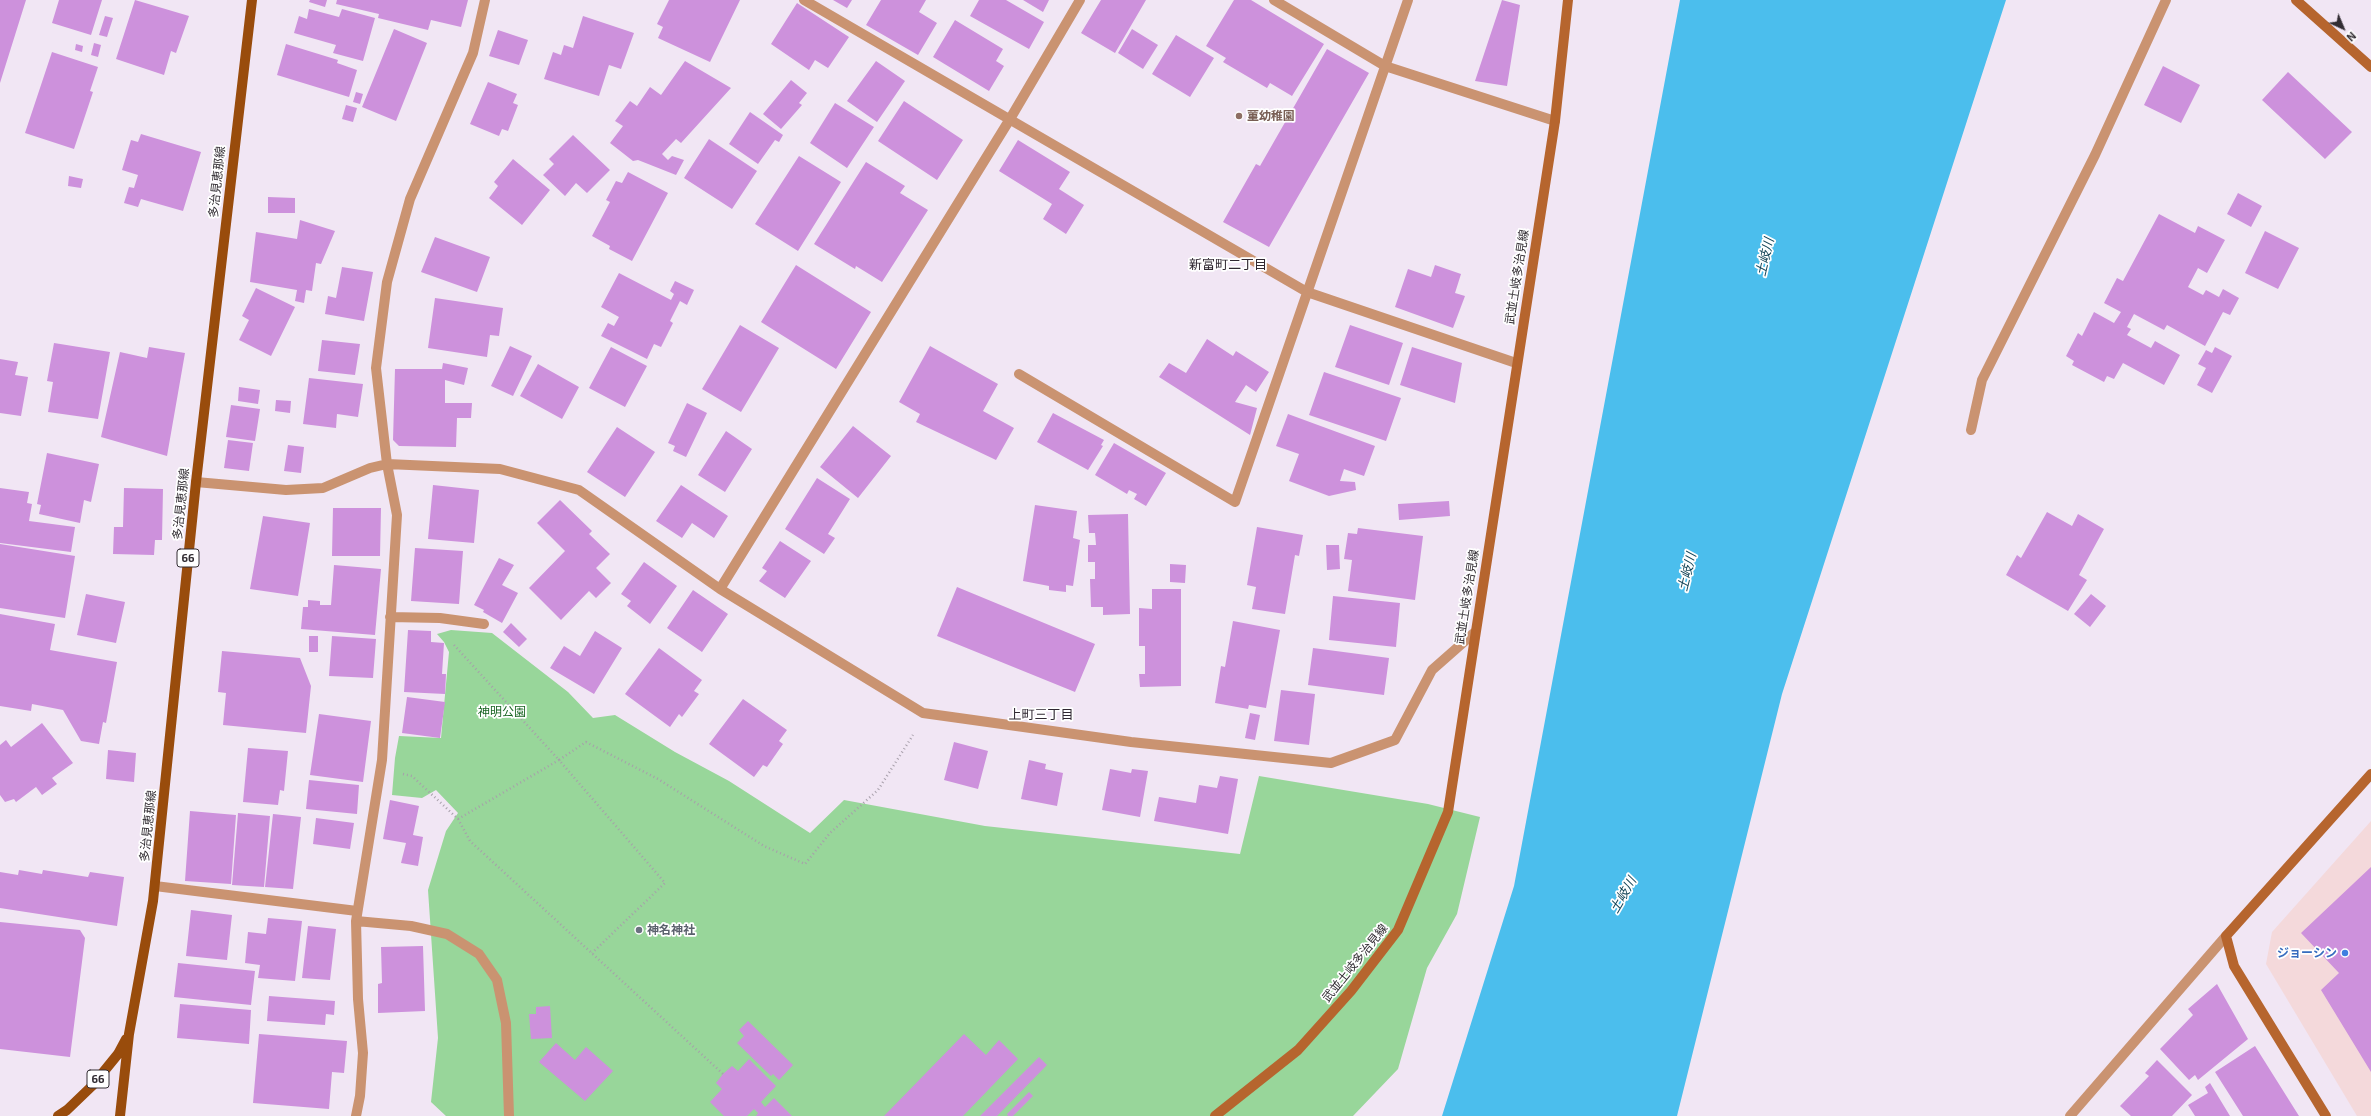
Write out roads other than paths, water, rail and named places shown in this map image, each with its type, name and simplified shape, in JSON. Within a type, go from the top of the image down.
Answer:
[{"type":"main road","name":"多治見恵那線","points":[[120,1116],[129,1034],[154,886],[196,482],[252,0]]},
{"type":"main road","name":"武並土岐多治見線","points":[[1215,1116],[1298,1050],[1351,991],[1398,930],[1448,812],[1474,632],[1554,121],[1568,0]]},
{"type":"main road","points":[[2296,0],[2371,67]]},
{"type":"main road","points":[[2326,1116],[2234,966],[2226,936],[2371,774]]},
{"type":"main road","name":"多治見恵那線","points":[[58,1116],[67,1110],[92,1086],[118,1054],[129,1034]]},
{"type":"street","points":[[356,1116],[360,1096],[363,1053],[358,999],[357,916],[380,770],[397,515],[387,464],[376,368],[387,282],[410,199],[473,53],[485,0]]},
{"type":"street","points":[[804,0],[1307,292],[1516,363]]},
{"type":"street","points":[[720,589],[1010,119],[1080,0]]},
{"type":"street","points":[[1274,0],[1385,66],[1554,121]]},
{"type":"street","points":[[1019,374],[1235,502],[1408,0]]},
{"type":"street","points":[[1971,430],[1982,380],[2095,155],[2166,0]]},
{"type":"street","points":[[196,482],[286,490],[323,488],[370,468],[387,464],[500,469],[579,490],[720,589],[923,713],[1130,742],[1332,763],[1395,740],[1432,670],[1474,632]]},
{"type":"street","points":[[390,617],[440,618],[484,624]]},
{"type":"street","points":[[154,886],[357,916],[411,926],[447,934],[479,954],[497,980],[506,1022],[509,1116]]},
{"type":"street","points":[[2070,1116],[2226,936]]},
{"type":"water","name":"土岐川","points":[[1680,0],[2006,0],[1782,694],[1677,1116],[1442,1116],[1514,886]]},
{"type":"place","name":"菫幼稚園","points":[[1239,116]]},
{"type":"place","name":"神名神社","points":[[639,930]]},
{"type":"place","name":"ジョーシン","points":[[2345,953]]},
{"type":"district","name":"新富町二丁目","points":[[1228,265]]},
{"type":"district","name":"上町三丁目","points":[[1041,715]]},
{"type":"park label","name":"神明公園","points":[[502,712]]}]
